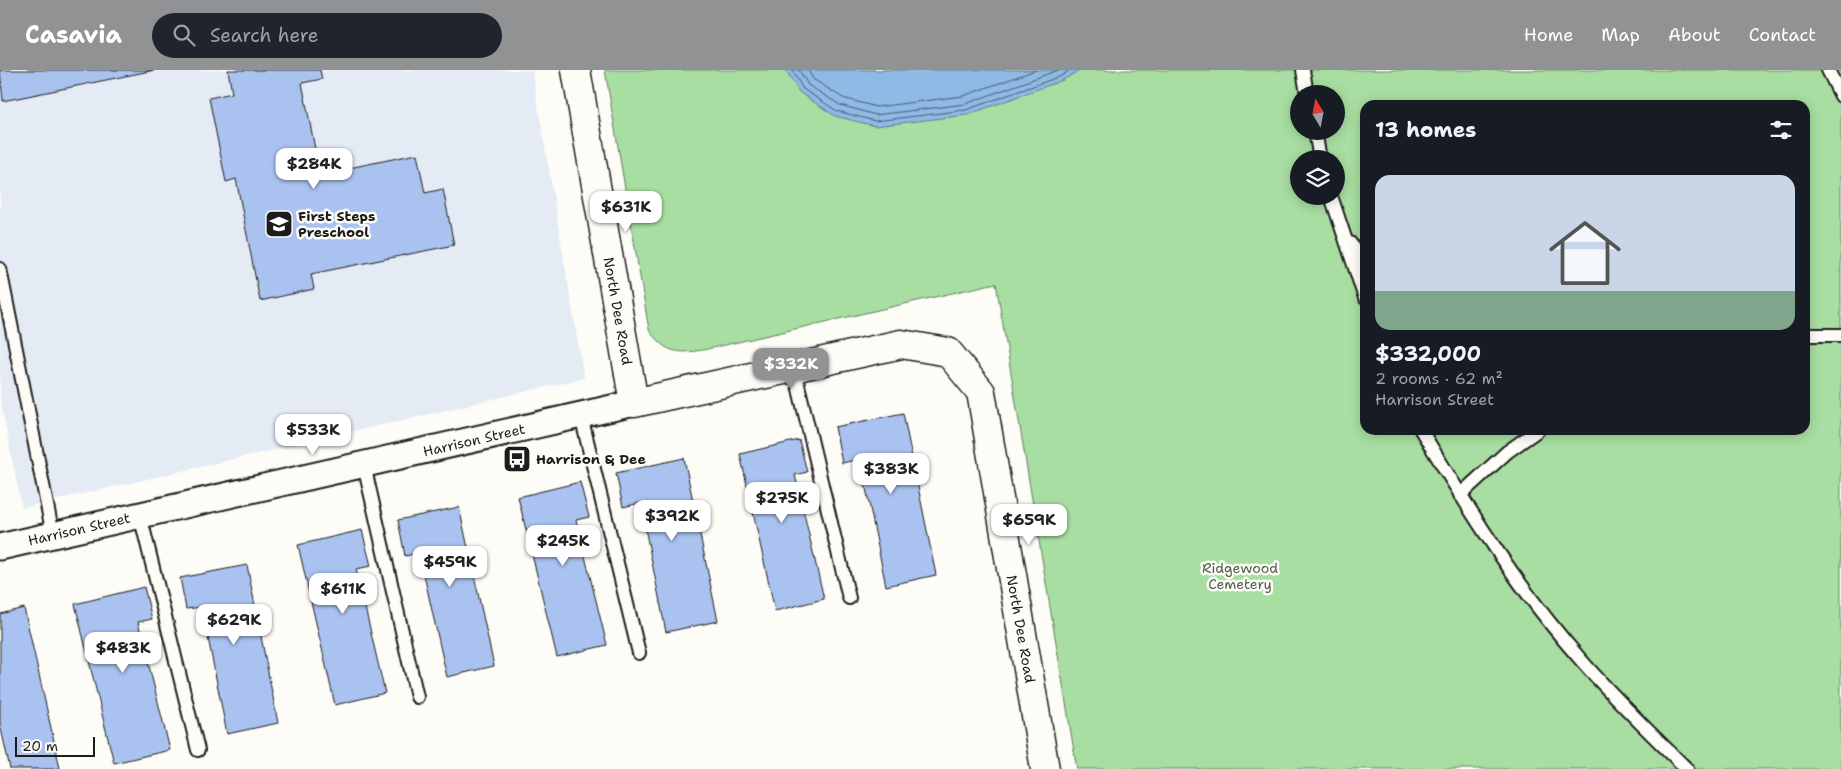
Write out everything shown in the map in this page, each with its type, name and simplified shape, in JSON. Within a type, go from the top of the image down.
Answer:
[{"type":"street","name":"North Dee Road","points":[[576,70],[634,403]]},
{"type":"street","name":"Harrison Street","points":[[0,547],[901,344],[948,352]]},
{"type":"street","name":"North Dee Road","points":[[948,352],[981,392],[1045,769]]},
{"type":"lane","points":[[1303,70],[1306,85]]},
{"type":"lane","points":[[1828,70],[1841,96]]},
{"type":"lane","points":[[1334,205],[1360,283]]},
{"type":"lane","points":[[1344,236],[1360,257]]},
{"type":"lane","points":[[0,269],[53,535]]},
{"type":"lane","points":[[1810,335],[1841,335]]},
{"type":"lane","points":[[794,368],[849,598]]},
{"type":"lane","points":[[580,416],[639,653]]},
{"type":"lane","points":[[1425,435],[1460,495],[1540,610],[1580,660],[1687,769]]},
{"type":"lane","points":[[1460,495],[1508,452],[1531,435]]},
{"type":"lane","points":[[364,464],[417,697]]},
{"type":"lane","points":[[140,515],[198,750]]},
{"type":"shaded area","name":"First Steps Preschool","points":[[0,70],[532,70],[584,378],[22,508],[0,399]]},
{"type":"green space","name":"Ridgewood Cemetery","points":[[605,70],[1841,70],[1841,769],[1077,769],[996,283],[703,350],[686,352],[672,350],[661,343],[649,330]]},
{"type":"water","points":[[786,70],[1080,70],[1063,80],[967,115],[875,126],[835,116],[799,92]]},
{"type":"building","points":[[0,70],[155,70],[3,101]]},
{"type":"building","name":"First Steps Preschool","points":[[228,70],[320,70],[322,79],[302,83],[320,174],[417,154],[425,193],[443,189],[454,245],[311,274],[314,289],[260,301],[236,179],[226,182],[209,98],[232,93]]},
{"type":"building","points":[[903,413],[936,575],[886,586],[860,459],[842,463],[835,427]]},
{"type":"building","points":[[799,440],[807,472],[795,475],[824,599],[775,611],[740,454]]},
{"type":"building","points":[[684,458],[718,621],[666,632],[640,503],[623,507],[616,473]]},
{"type":"building","points":[[580,482],[589,517],[576,520],[607,645],[557,657],[518,497]]},
{"type":"building","points":[[459,507],[494,666],[447,677],[419,553],[405,556],[398,520]]},
{"type":"building","points":[[362,530],[371,566],[356,569],[385,693],[335,705],[298,545]]},
{"type":"building","points":[[247,565],[278,723],[227,734],[202,607],[186,609],[180,578]]},
{"type":"building","points":[[144,587],[152,619],[138,622],[170,750],[114,763],[75,604]]},
{"type":"building","points":[[24,608],[60,768],[10,769],[0,724],[0,614]]},
{"type":"place","name":"First Steps Preschool","points":[[279,224]]},
{"type":"place","name":"Harrison & Dee","points":[[517,459]]}]
